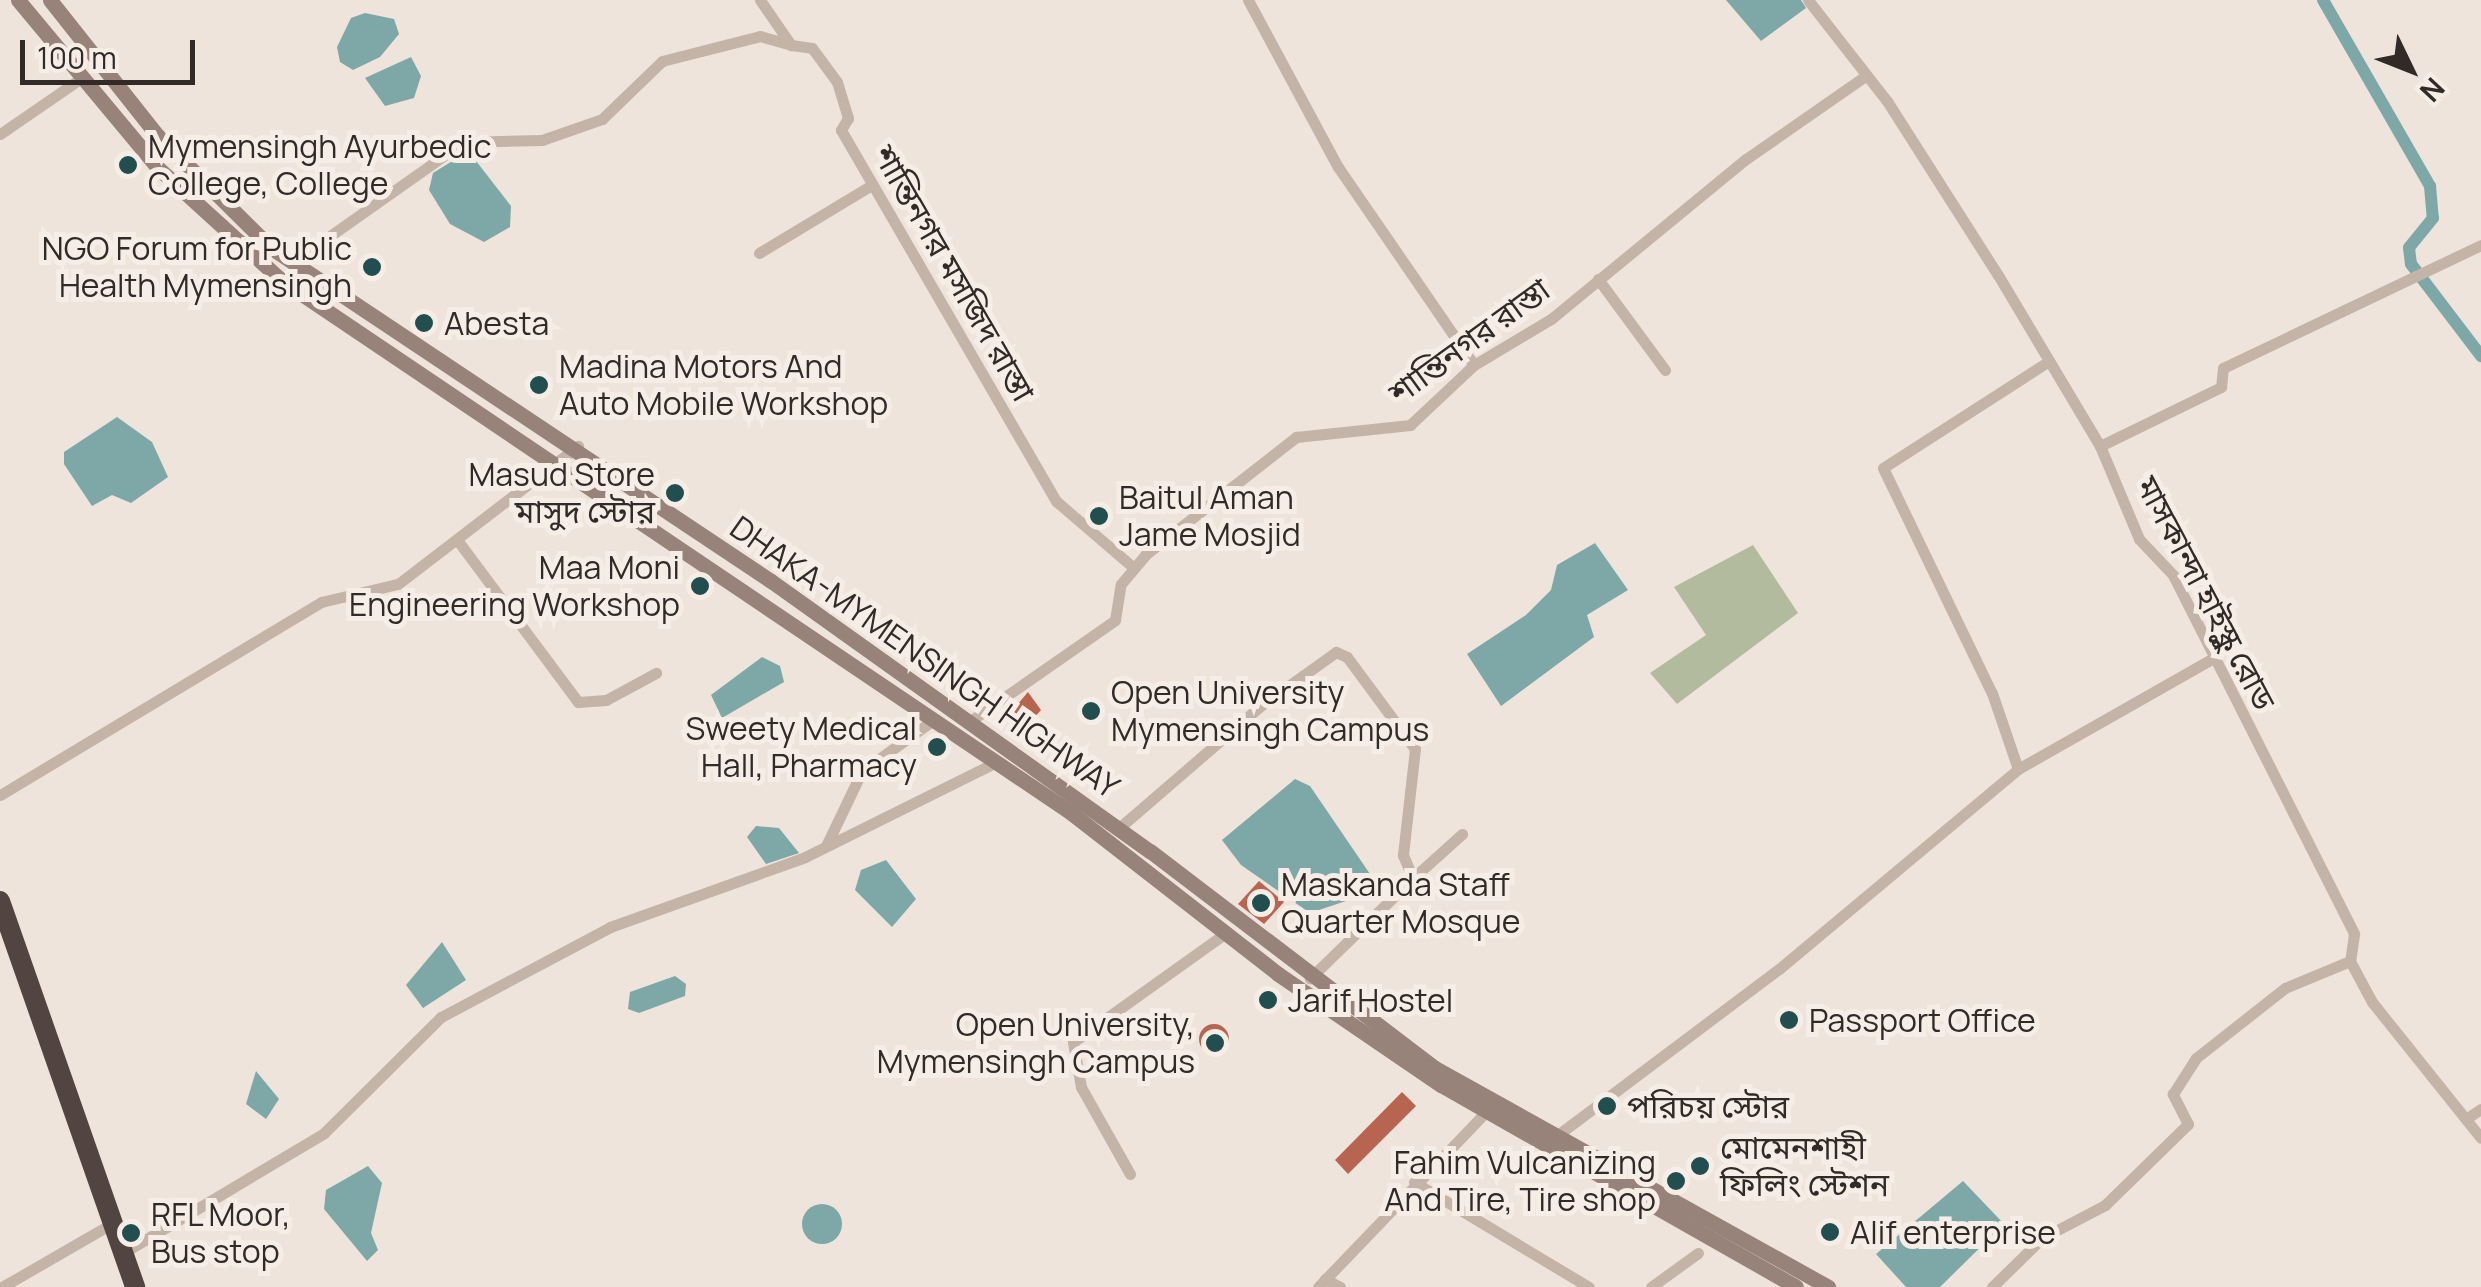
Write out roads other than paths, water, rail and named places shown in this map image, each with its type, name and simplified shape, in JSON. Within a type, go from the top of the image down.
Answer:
[{"type":"highway","points":[[0,901],[135,1287]]},
{"type":"main road","name":"DHAKA-MYMENSINGH HIGHWAY","points":[[18,0],[80,79],[255,260],[553,466],[996,762],[1226,932],[1485,1113],[1796,1287]]},
{"type":"main road","name":"DHAKA-MYMENSINGH HIGHWAY","points":[[50,0],[157,135],[220,203],[298,267],[578,446],[1118,828],[1310,978],[1435,1068],[1828,1287]]},
{"type":"street","name":"শান্তিনগর মসজিদ রাস্তা","points":[[760,0],[791,45],[812,48],[837,82],[848,118],[840,130],[1056,501],[1134,568]]},
{"type":"street","points":[[1248,0],[1338,167],[1474,365]]},
{"type":"street","name":"মাসকান্দা হাইস্কুল রোড","points":[[1808,0],[1864,77],[2049,361],[2100,446],[2140,539],[2173,575],[2354,934],[2350,961],[2372,1002],[2481,1138]]},
{"type":"street","points":[[298,267],[320,243],[463,142],[542,140],[602,119],[662,61],[760,36],[791,45]]},
{"type":"street","name":"শান্তিনগর রাস্তা","points":[[1134,568],[1296,437],[1410,425],[1474,365],[1598,279],[1864,77]]},
{"type":"street","points":[[0,134],[80,79]]},
{"type":"street","points":[[759,252],[870,186]]},
{"type":"street","points":[[2100,446],[2222,387],[2223,368],[2481,245]]},
{"type":"street","points":[[1598,279],[1665,370]]},
{"type":"street","points":[[2018,769],[1992,693],[1883,468],[2049,361]]},
{"type":"street","points":[[0,795],[321,602],[398,584],[578,446]]},
{"type":"street","points":[[458,541],[578,702],[606,700],[656,674]]},
{"type":"street","points":[[969,722],[1116,620],[1121,584],[1134,568]]},
{"type":"street","points":[[1118,828],[1210,745],[1336,652],[1416,750],[1402,855],[1413,878]]},
{"type":"street","points":[[1558,1134],[1779,968],[2018,769],[2213,658]]},
{"type":"street","points":[[824,848],[862,770],[932,721]]},
{"type":"street","points":[[123,1253],[324,1133],[441,1017],[610,927],[824,848],[996,762]]},
{"type":"street","points":[[1310,978],[1462,834]]},
{"type":"street","points":[[1130,1174],[1080,1086],[1073,1042],[1226,932]]},
{"type":"street","points":[[1992,1287],[2042,1238],[2105,1205],[2188,1124],[2173,1094],[2196,1058],[2285,988],[2350,961]]},
{"type":"street","points":[[2466,1119],[2481,1109]]},
{"type":"street","points":[[1321,1283],[1414,1182],[1485,1113]]},
{"type":"street","points":[[1414,1182],[1589,1287]]},
{"type":"street","points":[[2,1287],[113,1223]]},
{"type":"street","points":[[1650,1287],[1698,1253]]},
{"type":"street","points":[[1321,1283],[1340,1287]]},
{"type":"water","points":[[1726,0],[1801,0],[1806,8],[1761,41]]},
{"type":"water","points":[[365,13],[394,19],[399,34],[380,57],[353,70],[340,62],[337,47],[351,18]]},
{"type":"water","points":[[411,57],[421,76],[414,98],[385,106],[365,78]]},
{"type":"water","points":[[459,157],[473,157],[511,206],[510,227],[484,242],[450,224],[429,190],[433,173]]},
{"type":"water","points":[[117,417],[152,442],[168,477],[131,503],[112,495],[92,506],[64,464],[64,452]]},
{"type":"water","points":[[1595,543],[1628,590],[1587,615],[1594,637],[1501,706],[1467,654],[1526,615],[1551,590],[1557,565]]},
{"type":"water","points":[[762,657],[780,666],[784,682],[722,718],[711,695]]},
{"type":"water","points":[[1295,779],[1310,786],[1370,874],[1352,899],[1310,913],[1241,865],[1222,840]]},
{"type":"water","points":[[756,826],[779,828],[799,853],[766,864],[747,837]]},
{"type":"water","points":[[886,860],[916,899],[892,927],[855,890],[861,870]]},
{"type":"water","points":[[442,942],[466,980],[423,1008],[406,985]]},
{"type":"water","points":[[675,976],[686,984],[685,996],[639,1013],[628,1009],[630,992]]},
{"type":"water","points":[[256,1071],[279,1099],[266,1119],[246,1104]]},
{"type":"water","points":[[368,1166],[382,1183],[371,1233],[378,1250],[367,1261],[324,1209],[326,1190]]},
{"type":"water","points":[[1963,1181],[2004,1224],[1940,1287],[1906,1287],[1876,1254]]},
{"type":"water","points":[[822,1204],[836,1210],[842,1224],[836,1238],[822,1244],[808,1238],[802,1224],[808,1210]]},
{"type":"waterway","points":[[2323,0],[2430,186],[2433,218],[2409,248],[2411,264],[2481,356]]},
{"type":"place","name":"Mymensingh Ayurbedic College, College","points":[[128,165]]},
{"type":"place","name":"NGO Forum for Public Health Mymensingh","points":[[372,267]]},
{"type":"place","name":"Abesta","points":[[424,323]]},
{"type":"place","name":"Madina Motors And Auto Mobile Workshop","points":[[539,385]]},
{"type":"place","name":"Masud Store মাসুদ স্টোর","points":[[675,493]]},
{"type":"place","name":"Baitul Aman Jame Mosjid","points":[[1099,516]]},
{"type":"place","name":"Maa Moni Engineering Workshop","points":[[700,586]]},
{"type":"place","name":"Open University Mymensingh Campus","points":[[1091,711]]},
{"type":"place","name":"Sweety Medical Hall, Pharmacy","points":[[937,747]]},
{"type":"place","name":"Maskanda Staff Quarter Mosque","points":[[1261,903]]},
{"type":"place","name":"Jarif Hostel","points":[[1268,1000]]},
{"type":"place","name":"Passport Office","points":[[1789,1020]]},
{"type":"place","name":"Open University, Mymensingh Campus","points":[[1215,1043]]},
{"type":"place","name":"পরিচয় স্টোর","points":[[1607,1106]]},
{"type":"place","name":"মোমেনশাহী ফিলিং স্টেশন","points":[[1700,1166]]},
{"type":"place","name":"Fahim Vulcanizing And Tire, Tire shop","points":[[1676,1181]]},
{"type":"place","name":"Alif enterprise","points":[[1830,1232]]},
{"type":"place","name":"RFL Moor, Bus stop","points":[[131,1233]]}]
